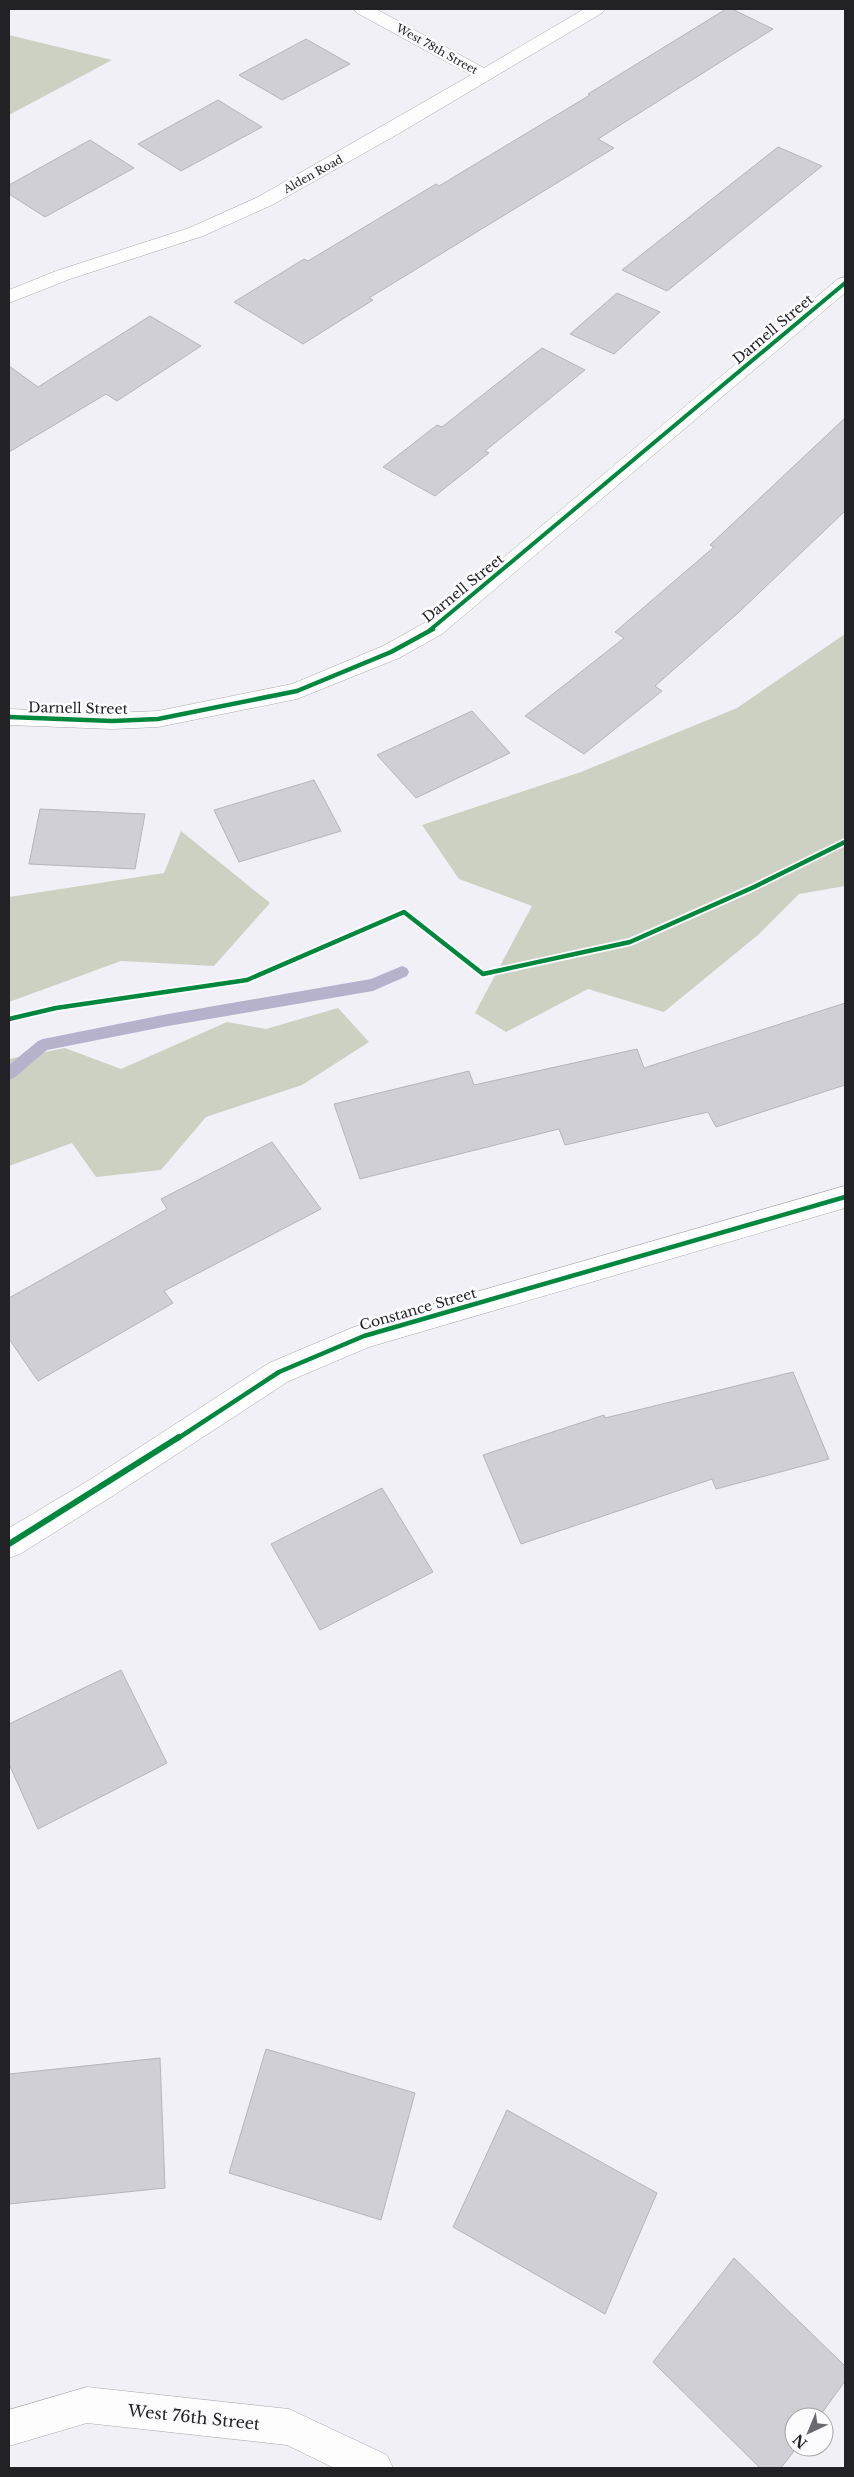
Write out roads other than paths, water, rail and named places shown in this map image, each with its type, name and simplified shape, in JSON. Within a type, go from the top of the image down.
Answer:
[{"type":"street","name":"West 78th Street","points":[[363,9],[484,75]]},
{"type":"street","name":"Alden Road","points":[[9,297],[63,276],[227,220],[265,201],[596,9]]},
{"type":"street","name":"Darnell Street","points":[[9,717],[112,721],[158,719],[297,690],[391,652],[434,628],[845,283]]},
{"type":"street","name":"Constance Street","points":[[9,1544],[100,1488],[279,1372],[364,1336],[845,1197]]},
{"type":"street","name":"West 76th Street","points":[[9,2428],[87,2405],[289,2427],[374,2468]]},
{"type":"waterway","points":[[9,1074],[43,1045],[168,1020],[373,985],[402,972]]}]
